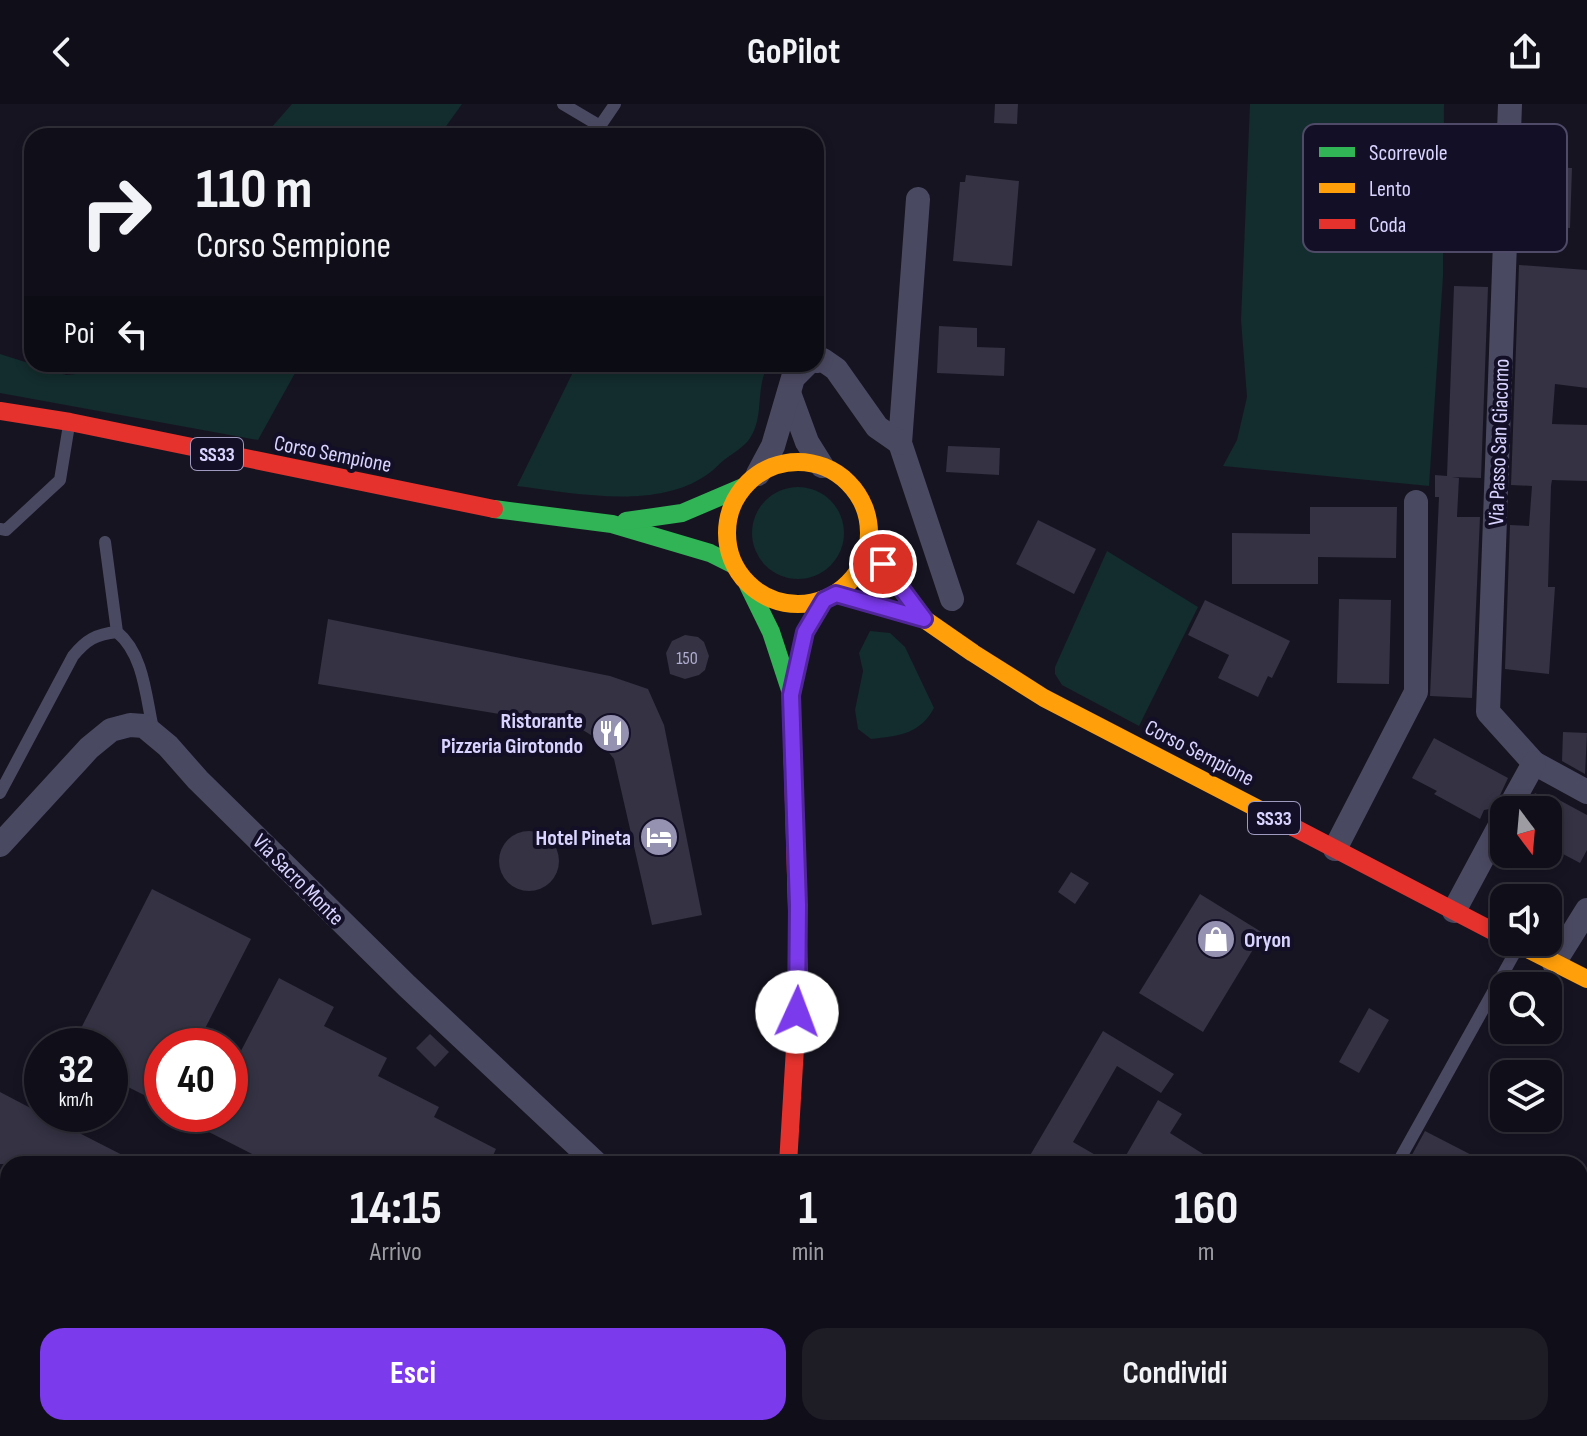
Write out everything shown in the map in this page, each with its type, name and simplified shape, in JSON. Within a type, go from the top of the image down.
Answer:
[{"type":"main road","name":"Corso Sempione","points":[[0,411],[70,422],[448,501],[521,514],[612,524],[688,546],[734,565]]},
{"type":"main road","points":[[788,1156],[799,982],[791,695],[805,632],[830,597],[860,569],[870,535],[868,516],[848,482],[822,466],[795,462],[776,465],[751,480],[732,505],[727,525],[727,545],[734,565],[748,585],[771,632],[791,695]]},
{"type":"main road","name":"Corso Sempione","points":[[612,524],[682,513],[751,480]]},
{"type":"main road","name":"Corso Sempione","points":[[870,535],[883,564],[924,619],[973,653],[1044,698],[1490,929]]},
{"type":"main road","points":[[748,585],[766,598],[788,604],[811,604],[830,597]]},
{"type":"main road","name":"Corso Sempione","points":[[830,597],[924,619]]},
{"type":"main road","name":"Corso Sempione","points":[[1541,956],[1587,979]]},
{"type":"street","name":"Via Passo San Giacomo","points":[[1509,124],[1510,104]]},
{"type":"street","points":[[918,199],[900,443],[952,599]]},
{"type":"street","name":"Via Passo San Giacomo","points":[[1505,252],[1488,712],[1534,763],[1587,792]]},
{"type":"street","points":[[824,361],[836,369],[877,427],[900,443]]},
{"type":"street","points":[[751,480],[773,446],[793,378],[799,372]]},
{"type":"street","points":[[789,393],[807,442],[822,466]]},
{"type":"street","points":[[1335,849],[1416,692],[1416,502]]},
{"type":"street","points":[[0,845],[89,748],[111,730],[130,725],[144,726],[154,733]]},
{"type":"street","name":"Via Sacro Monte","points":[[154,733],[407,986],[588,1156]]},
{"type":"street","points":[[1516,796],[1534,763]]},
{"type":"street","points":[[1454,911],[1490,844]]},
{"type":"street","points":[[1554,963],[1587,910]]},
{"type":"lane","points":[[563,104],[600,126],[615,104]]},
{"type":"lane","points":[[0,529],[6,530],[60,480],[70,422]]},
{"type":"lane","points":[[105,542],[117,632],[127,640],[141,673],[154,733]]},
{"type":"lane","points":[[0,793],[73,656],[86,640],[117,632]]},
{"type":"lane","points":[[1401,1156],[1505,956]]},
{"type":"green space","points":[[292,104],[462,104],[445,128],[271,128]]},
{"type":"green space","points":[[1250,104],[1444,104],[1444,124],[1303,124],[1303,252],[1443,252],[1429,486],[1223,466],[1237,440],[1247,397],[1241,320]]},
{"type":"green space","points":[[0,354],[24,362],[24,372],[66,375],[87,372],[296,372],[258,440],[0,393]]},
{"type":"green space","points":[[573,372],[765,372],[757,422],[748,441],[708,474],[685,486],[662,493],[613,496],[517,486]]},
{"type":"green space","points":[[789,487],[807,487],[824,494],[837,507],[844,533],[837,559],[824,572],[807,579],[789,579],[772,572],[759,559],[752,542],[752,524],[759,507],[772,494]]},
{"type":"green space","points":[[1107,551],[1198,607],[1139,726],[1062,685],[1055,674],[1055,667]]},
{"type":"green space","points":[[870,631],[890,633],[905,647],[934,708],[922,723],[900,735],[871,739],[858,729],[855,710],[863,671],[859,653]]},
{"type":"building","points":[[995,104],[1018,104],[1017,124],[994,123]]},
{"type":"building","points":[[1567,168],[1572,168],[1570,228],[1567,228]]},
{"type":"building","points":[[966,175],[1019,181],[1012,266],[953,261],[960,182],[965,182]]},
{"type":"building","points":[[1519,265],[1587,270],[1587,388],[1555,384],[1552,424],[1587,425],[1587,481],[1552,480],[1548,587],[1555,587],[1549,674],[1505,669],[1510,525],[1529,526],[1532,486],[1511,485]]},
{"type":"building","points":[[1454,286],[1488,287],[1481,478],[1452,477],[1459,478],[1457,517],[1480,517],[1472,698],[1430,696],[1439,497],[1435,497],[1435,475],[1447,476]]},
{"type":"building","points":[[939,326],[977,328],[977,347],[1005,348],[1004,376],[937,373]]},
{"type":"building","points":[[948,446],[1000,448],[999,475],[946,472]]},
{"type":"building","points":[[1310,507],[1397,507],[1396,558],[1318,557],[1318,584],[1232,584],[1232,533],[1310,534]]},
{"type":"building","points":[[1038,520],[1096,549],[1074,594],[1016,564]]},
{"type":"building","points":[[1339,599],[1391,600],[1389,684],[1337,683]]},
{"type":"building","points":[[1205,600],[1290,641],[1272,678],[1268,676],[1258,697],[1218,678],[1229,655],[1188,635]]},
{"type":"building","name":"Hotel Pineta","points":[[328,619],[610,676],[648,689],[664,725],[702,915],[652,925],[614,759],[599,740],[578,727],[318,684]]},
{"type":"building","points":[[685,635],[698,637],[704,642],[709,656],[705,670],[685,679],[670,674],[666,653],[672,641]]},
{"type":"building","points":[[1563,732],[1587,733],[1585,774],[1562,761]]},
{"type":"building","points":[[1434,738],[1508,778],[1500,796],[1490,796],[1490,809],[1484,810],[1480,819],[1412,778]]},
{"type":"building","points":[[1562,802],[1587,815],[1587,850],[1580,863],[1562,853]]},
{"type":"building","name":"Hotel Pineta","points":[[529,831],[550,840],[559,861],[550,882],[529,891],[508,882],[499,861],[508,840]]},
{"type":"building","points":[[1071,872],[1089,883],[1075,904],[1058,892]]},
{"type":"building","points":[[152,889],[251,939],[205,1028],[144,1028],[144,1095],[128,1087],[128,1028],[81,1028]]},
{"type":"building","points":[[1200,894],[1263,933],[1203,1032],[1139,993]]},
{"type":"building","points":[[279,978],[334,1007],[324,1026],[387,1058],[378,1076],[439,1107],[434,1117],[496,1149],[493,1156],[256,1156],[209,1132],[248,1132],[248,1037]]},
{"type":"building","points":[[1369,1008],[1389,1020],[1359,1073],[1339,1062]]},
{"type":"building","points":[[1103,1031],[1174,1074],[1161,1093],[1117,1066],[1073,1142],[1097,1156],[1030,1156]]},
{"type":"building","points":[[430,1034],[449,1052],[435,1067],[416,1048]]},
{"type":"building","points":[[0,1092],[24,1105],[24,1132],[77,1132],[124,1156],[0,1156]]},
{"type":"building","points":[[1158,1100],[1182,1114],[1170,1133],[1206,1156],[1126,1156]]},
{"type":"building","points":[[1425,1131],[1473,1156],[1411,1156]]},
{"type":"traffic: fast","points":[[626,521],[682,513],[743,487]]},
{"type":"traffic: fast","points":[[494,509],[612,524],[710,553],[734,565]]},
{"type":"traffic: fast","points":[[748,585],[771,632],[790,690]]},
{"type":"traffic: slow","points":[[798,462],[825,467],[848,483],[864,506],[869,533],[864,560],[848,583],[825,599],[798,604],[771,599],[748,583],[732,560],[727,533],[732,506],[748,483],[771,467],[798,462]]},
{"type":"traffic: slow","points":[[870,535],[883,564],[924,619],[973,653],[1044,698],[1293,827]]},
{"type":"traffic: slow","points":[[836,594],[924,619]]},
{"type":"traffic: slow","points":[[793,770],[791,695],[805,632],[824,600]]},
{"type":"traffic: slow","points":[[1542,956],[1587,979]]},
{"type":"traffic: jam","points":[[0,411],[70,422],[494,509]]},
{"type":"traffic: jam","points":[[788,1156],[799,982],[793,770]]},
{"type":"traffic: jam","points":[[1293,827],[1490,930]]},
{"type":"place","name":"Ristorante Pizzeria Girotondo","points":[[611,733]]},
{"type":"place","name":"Hotel Pineta","points":[[659,837]]},
{"type":"place","name":"Oryon","points":[[1216,939]]},
{"type":"route","points":[[797,1012],[798,905],[791,695],[805,632],[824,600],[836,594],[924,619],[883,564]]}]
